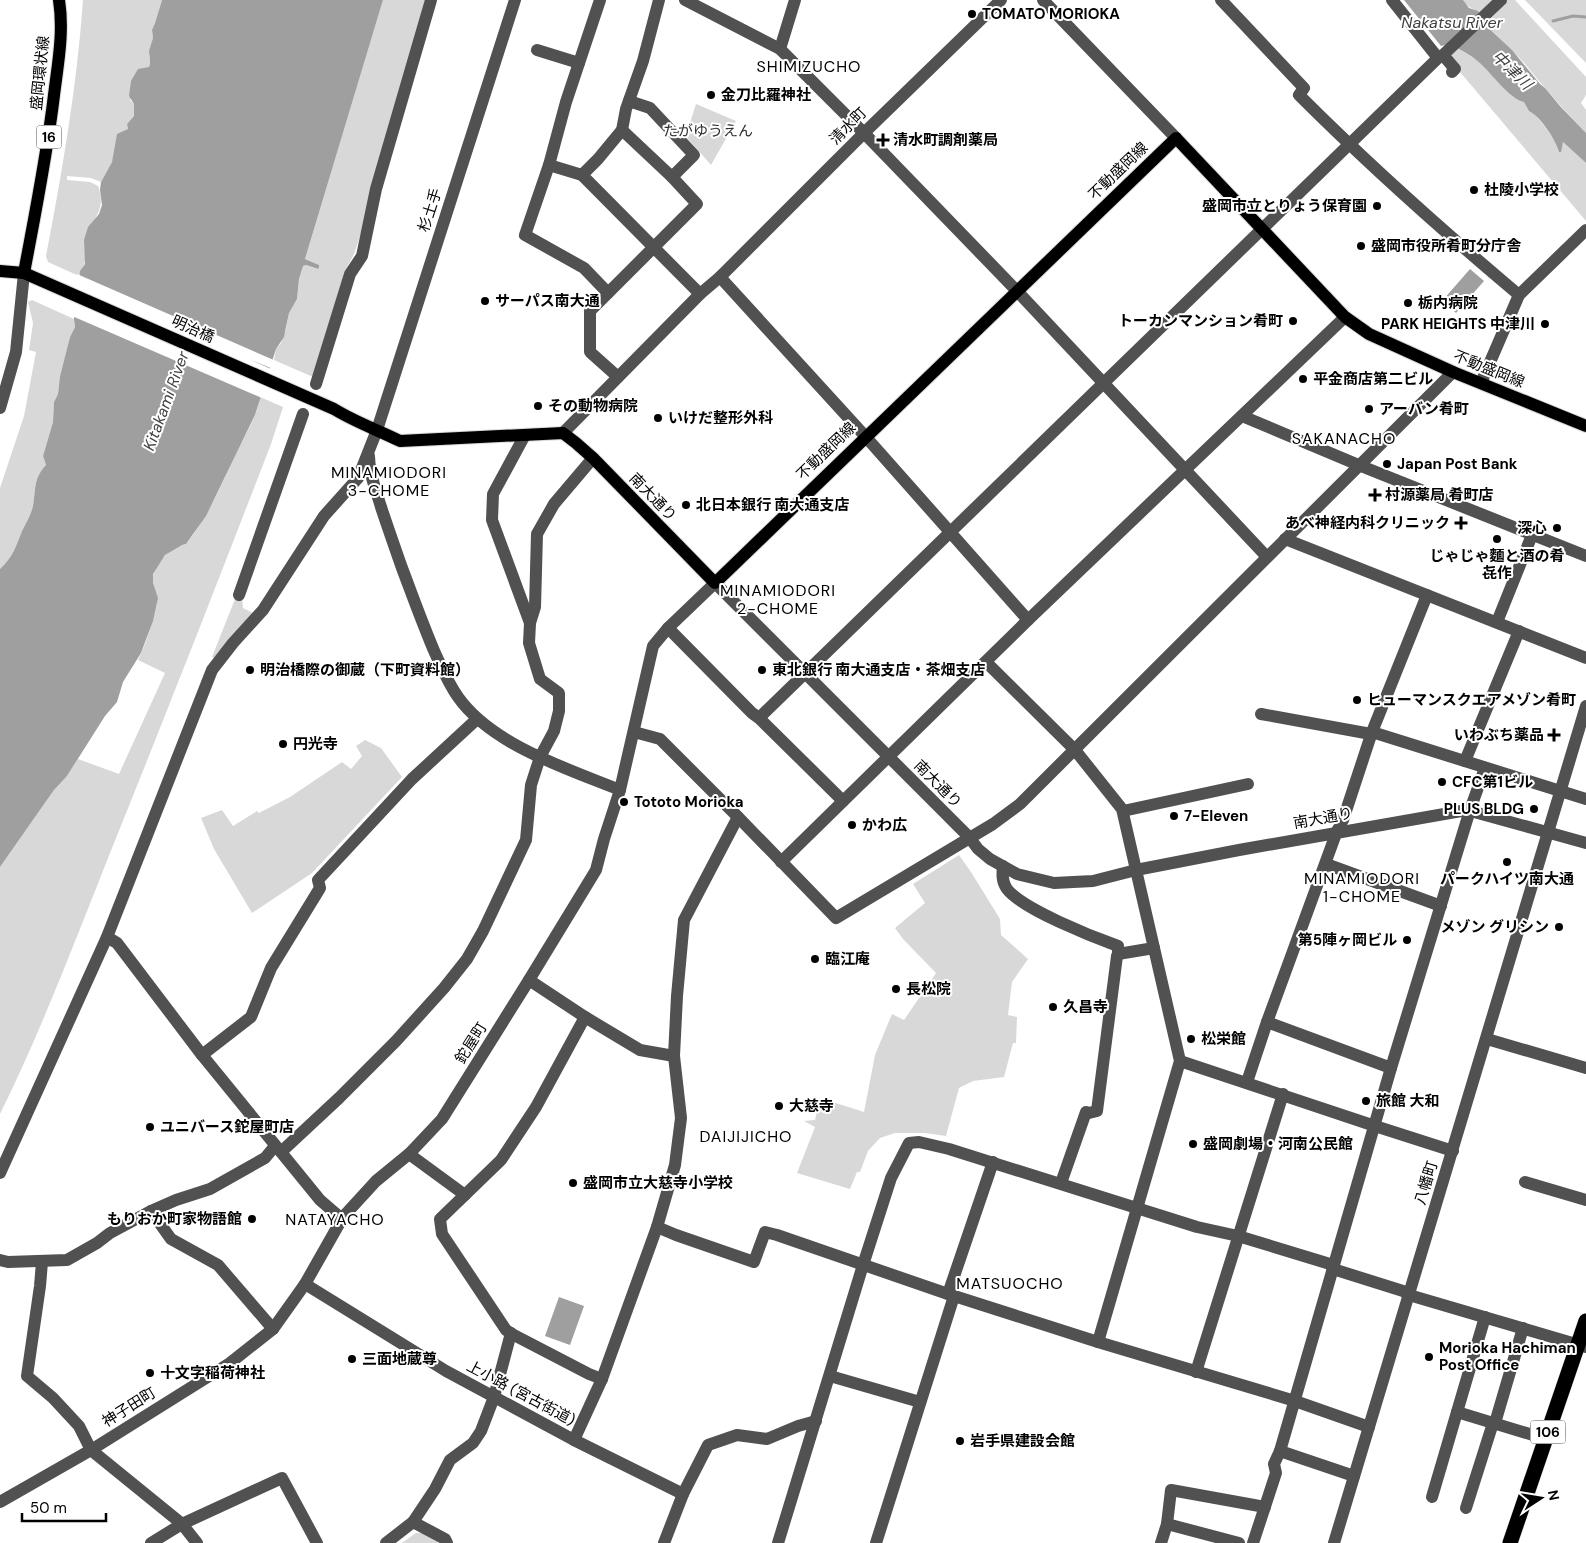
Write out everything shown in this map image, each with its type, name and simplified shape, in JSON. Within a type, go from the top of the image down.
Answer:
[{"type":"highway","name":"106","points":[[1510,1543],[1546,1439],[1582,1346],[1586,1321]]},
{"type":"main road","name":"盛岡環状線","points":[[24,273],[46,156],[61,42],[62,15],[59,0]]},
{"type":"main road","name":"不動盛岡線","points":[[715,583],[865,436],[1176,138],[1345,317],[1369,334],[1453,372],[1586,426]]},
{"type":"main road","points":[[0,271],[24,273]]},
{"type":"main road","name":"明治橋","points":[[24,273],[334,409],[348,418],[377,430]]},
{"type":"main road","points":[[377,430],[400,441],[563,433]]},
{"type":"main road","name":"南大通り","points":[[563,433],[593,458],[715,583]]},
{"type":"street","points":[[62,15],[65,0]]},
{"type":"street","points":[[316,384],[350,274],[362,256],[376,189],[431,0]]},
{"type":"street","name":"杉土手","points":[[0,1173],[106,937],[212,670],[263,610],[324,516],[358,478],[377,430],[515,0]]},
{"type":"street","points":[[600,0],[566,102],[549,165],[525,236],[584,268],[608,293]]},
{"type":"street","points":[[582,175],[622,130],[659,0]]},
{"type":"street","points":[[685,0],[780,49],[1017,291],[1267,557]]},
{"type":"street","points":[[780,49],[795,0]]},
{"type":"street","name":"清水町","points":[[563,433],[700,294],[720,277],[1001,0]]},
{"type":"street","points":[[1043,0],[1176,138]]},
{"type":"street","points":[[1221,0],[1304,88],[1299,95],[1349,145],[1435,223],[1519,295]]},
{"type":"street","points":[[759,718],[1438,58],[1392,0]]},
{"type":"street","points":[[1452,72],[1454,69],[1443,55],[1501,0]]},
{"type":"street","points":[[537,50],[579,63]]},
{"type":"street","points":[[629,101],[650,108],[694,155],[672,177]]},
{"type":"street","points":[[618,377],[590,352],[590,311],[697,204],[672,177],[622,130]]},
{"type":"street","points":[[549,165],[582,175],[700,294]]},
{"type":"street","points":[[1480,383],[1519,295],[1585,228]]},
{"type":"street","points":[[0,408],[16,352],[24,273]]},
{"type":"street","points":[[720,277],[865,436],[1028,620]]},
{"type":"street","points":[[781,862],[1028,620],[1345,317]]},
{"type":"street","points":[[634,732],[660,739],[738,816],[836,918],[993,824],[1020,804],[1189,634],[1361,466],[1453,372]]},
{"type":"street","points":[[239,595],[303,414]]},
{"type":"street","points":[[1242,416],[1586,556]]},
{"type":"street","points":[[525,435],[492,494],[492,520],[530,623]]},
{"type":"street","points":[[369,450],[369,469],[408,584],[446,677],[458,698],[477,718],[510,741],[540,757],[620,790]]},
{"type":"street","points":[[0,1260],[8,1262],[42,1262],[67,1260],[97,1243],[110,1233],[151,1211],[176,1200],[210,1189],[265,1158],[339,1098],[396,1041],[444,988],[467,959],[483,931],[526,840],[531,785],[540,757],[554,731],[558,711],[559,693],[540,679],[529,643],[530,623],[535,607],[536,534],[554,504],[593,458]]},
{"type":"street","points":[[350,487],[363,480],[373,482]]},
{"type":"street","points":[[1497,622],[1532,535]]},
{"type":"street","points":[[1285,539],[1586,658]]},
{"type":"street","name":"鉈屋町","points":[[305,1284],[342,1218],[376,1181],[409,1154],[442,1119],[530,980],[596,870],[620,790],[653,646],[668,628],[715,583]]},
{"type":"street","name":"南大通り","points":[[715,583],[984,854],[1017,874],[1054,883],[1092,881],[1136,870],[1337,832],[1467,810],[1586,843]]},
{"type":"street","points":[[1247,1082],[1267,1022],[1343,820],[1372,733],[1427,595]]},
{"type":"street","points":[[668,628],[843,801]]},
{"type":"street","points":[[1465,762],[1519,631]]},
{"type":"street","points":[[986,662],[1075,750],[1123,811],[1180,1060],[1098,1342]]},
{"type":"street","name":"八幡町","points":[[1334,1543],[1586,706]]},
{"type":"street","points":[[1261,714],[1372,733],[1586,799]]},
{"type":"street","points":[[202,1055],[251,1017],[272,968],[320,888],[318,880],[412,779],[477,718]]},
{"type":"street","points":[[1253,1543],[1276,1473],[1274,1464],[1280,1452],[1391,1068],[1470,810],[1485,768]]},
{"type":"street","points":[[1123,811],[1248,784]]},
{"type":"street","points":[[574,1440],[602,1379],[657,1227],[675,1165],[681,1118],[674,1056],[684,920],[738,816]]},
{"type":"street","points":[[1326,864],[1441,906]]},
{"type":"street","points":[[1003,866],[1002,878],[1007,889],[1019,900],[1042,913],[1118,946],[1097,1112],[1086,1112],[1061,1184]]},
{"type":"street","points":[[106,937],[117,943],[202,1055],[320,1200],[342,1218]]},
{"type":"street","points":[[1118,954],[1154,948]]},
{"type":"street","points":[[530,980],[640,1050],[674,1056]]},
{"type":"street","points":[[586,1017],[536,1107],[501,1160],[440,1219],[442,1234],[506,1330],[602,1379]]},
{"type":"street","points":[[1267,1022],[1391,1068]]},
{"type":"street","points":[[1487,1039],[1586,1068]]},
{"type":"street","points":[[1180,1060],[1453,1151]]},
{"type":"street","points":[[1196,1372],[1283,1094]]},
{"type":"street","points":[[778,1543],[891,1178],[909,1143],[930,1143],[1198,1227],[1238,1236],[1330,1264],[1332,1269],[1582,1346]]},
{"type":"street","points":[[409,1154],[466,1195]]},
{"type":"street","points":[[876,1543],[992,1162]]},
{"type":"street","points":[[1525,1182],[1586,1200]]},
{"type":"street","points":[[151,1211],[170,1239],[218,1265],[273,1328]]},
{"type":"street","points":[[657,1227],[754,1262],[765,1232],[863,1266],[1098,1342],[1294,1401],[1369,1428]]},
{"type":"street","points":[[42,1262],[27,1376],[53,1398],[79,1426],[92,1450],[182,1524],[197,1543]]},
{"type":"street","name":"神子田町","points":[[0,1502],[92,1450],[230,1363],[273,1328],[305,1284]]},
{"type":"street","name":"上小路 (宮古街道)","points":[[305,1284],[446,1371],[574,1440],[683,1494]]},
{"type":"street","points":[[1432,1497],[1484,1317]]},
{"type":"street","points":[[1466,1508],[1523,1328]]},
{"type":"street","points":[[386,1543],[413,1522],[435,1489],[450,1460],[473,1443],[481,1431],[494,1397],[511,1333]]},
{"type":"street","points":[[830,1376],[920,1402]]},
{"type":"street","points":[[1457,1412],[1546,1439]]},
{"type":"street","points":[[664,1543],[683,1494],[708,1445],[737,1435],[767,1439],[798,1426],[816,1421]]},
{"type":"street","points":[[1280,1452],[1354,1476]]},
{"type":"street","points":[[151,1543],[182,1524],[282,1478],[316,1543]]},
{"type":"street","points":[[1161,1543],[1171,1490],[1265,1507]]},
{"type":"street","points":[[413,1522],[444,1539],[447,1543]]},
{"type":"street","points":[[1166,1524],[1238,1543]]},
{"type":"green space","points":[[83,0],[162,0],[152,31],[153,38],[149,56],[149,67],[130,100],[134,104],[134,116],[127,124],[128,129],[119,140],[110,166],[101,182],[91,178],[67,176],[67,180],[90,182],[98,186],[101,202],[98,214],[85,238],[85,261],[79,276],[48,262],[46,256],[68,129]]},
{"type":"green space","points":[[383,0],[425,0],[361,233],[354,254],[344,273],[313,377],[274,360],[276,349],[281,343],[289,313],[297,299],[299,279],[303,266],[306,265],[317,269],[319,265],[305,259]]},
{"type":"green space","points":[[1463,0],[1497,0],[1480,15]]},
{"type":"green space","points":[[1505,0],[1515,0],[1586,77],[1586,95],[1581,103],[1586,110],[1586,133],[1520,59],[1484,24]]},
{"type":"green space","points":[[1525,0],[1586,0],[1586,63]]},
{"type":"green space","points":[[1456,47],[1479,61],[1499,83],[1524,102],[1555,141],[1559,152],[1563,142],[1586,163],[1586,221],[1449,59]]},
{"type":"green space","name":"たがゆうえん","points":[[696,104],[736,121],[711,165],[682,132],[690,123]]},
{"type":"green space","points":[[32,300],[74,319],[75,327],[70,337],[60,376],[58,394],[54,402],[53,422],[43,456],[46,465],[37,480],[30,516],[14,551],[0,569],[0,488],[24,416],[36,352],[29,350],[33,323],[28,302]]},
{"type":"green space","points":[[260,397],[283,407],[271,444],[71,952],[30,1050],[0,1114],[0,867],[78,759],[119,774],[165,673],[138,660],[154,616],[157,601],[153,582],[155,569],[168,553],[186,544],[202,522],[251,425]]},
{"type":"green space","points":[[237,594],[242,596],[243,608],[253,613],[215,658],[212,657]]},
{"type":"green space","points":[[365,740],[381,748],[402,777],[312,873],[252,913],[214,849],[201,818],[222,810],[233,826],[257,811],[259,813],[290,797],[342,762],[351,769],[362,756],[356,746]]},
{"type":"green space","points":[[959,855],[1000,919],[1001,935],[1028,959],[1012,982],[1008,1015],[1017,1017],[1016,1043],[1013,1043],[1004,1077],[973,1081],[959,1088],[946,1136],[925,1133],[895,1133],[880,1138],[868,1151],[860,1172],[857,1172],[850,1189],[797,1173],[815,1127],[804,1121],[815,1120],[820,1098],[864,1112],[875,1055],[892,1014],[904,1020],[936,973],[895,928],[925,903],[913,884]]},
{"type":"green space","points":[[416,1533],[423,1533],[439,1543],[402,1543]]},
{"type":"water","name":"Kitakami River","points":[[162,0],[383,0],[305,259],[319,265],[319,267],[318,269],[306,265],[303,266],[299,279],[297,299],[289,313],[284,337],[276,349],[255,415],[206,516],[186,544],[165,555],[153,574],[153,583],[158,598],[153,621],[141,653],[123,682],[117,702],[105,716],[67,776],[54,790],[0,867],[0,569],[14,551],[30,516],[37,480],[46,465],[43,456],[53,422],[54,402],[58,394],[60,376],[70,337],[75,327],[74,319],[80,271],[85,264],[84,240],[88,227],[99,214],[102,205],[101,182],[112,162],[117,134],[128,129],[127,124],[134,116],[134,104],[129,96],[131,81],[138,69],[149,67],[149,51],[153,38],[152,30]]},
{"type":"water","name":"Nakatsu River","points":[[1404,0],[1463,0],[1469,8],[1478,11],[1484,24],[1512,50],[1540,84],[1586,133],[1586,163],[1563,142],[1561,152],[1559,152],[1555,141],[1547,129],[1529,111],[1524,102],[1507,91],[1480,63],[1469,55],[1449,44],[1441,46]]},
{"type":"water","points":[[1470,269],[1484,281],[1456,313],[1443,300]]},
{"type":"water","points":[[559,1297],[584,1306],[570,1345],[545,1336]]},
{"type":"pier","points":[[77,274],[276,361],[273,369],[249,359],[273,370],[262,398],[72,316]]},
{"type":"waterway","points":[[1553,21],[1573,16],[1586,17]]},
{"type":"place","name":"TOMATO MORIOKA","points":[[972,14]]},
{"type":"place","name":"金刀比羅神社","points":[[711,95]]},
{"type":"place","name":"清水町調剤薬局","points":[[883,140]]},
{"type":"place","name":"杜陵小学校","points":[[1474,190]]},
{"type":"place","name":"盛岡市立とりょう保育園","points":[[1377,206]]},
{"type":"place","name":"盛岡市役所肴町分庁舎","points":[[1361,246]]},
{"type":"place","name":"サーパス南大通","points":[[485,301]]},
{"type":"place","name":"栃内病院","points":[[1408,303]]},
{"type":"place","name":"トーカンマンション肴町","points":[[1293,321]]},
{"type":"place","name":"PARK HEIGHTS 中津川","points":[[1545,324]]},
{"type":"place","name":"平金商店第二ビル","points":[[1303,379]]},
{"type":"place","name":"その動物病院","points":[[538,406]]},
{"type":"place","name":"アーバン肴町","points":[[1369,409]]},
{"type":"place","name":"いけだ整形外科","points":[[658,418]]},
{"type":"place","name":"Japan Post Bank","points":[[1387,464]]},
{"type":"place","name":"村源薬局 肴町店","points":[[1375,495]]},
{"type":"place","name":"北日本銀行 南大通支店","points":[[686,505]]},
{"type":"place","name":"あべ神経内科クリニック","points":[[1461,523]]},
{"type":"place","name":"深心","points":[[1557,528]]},
{"type":"place","name":"じゃじゃ麵と酒の肴 㐂作","points":[[1497,539]]},
{"type":"place","name":"明治橋際の御蔵（下町資料館）","points":[[250,670]]},
{"type":"place","name":"東北銀行 南大通支店・茶畑支店","points":[[762,670]]},
{"type":"place","name":"ヒューマンスクエアメゾン肴町","points":[[1357,700]]},
{"type":"place","name":"いわぶち薬品","points":[[1554,735]]},
{"type":"place","name":"円光寺","points":[[283,744]]},
{"type":"place","name":"CFC第1ビル","points":[[1442,782]]},
{"type":"place","name":"Tototo Morioka","points":[[624,802]]},
{"type":"place","name":"PLUS BLDG","points":[[1534,809]]},
{"type":"place","name":"7-Eleven","points":[[1174,816]]},
{"type":"place","name":"かわ広","points":[[852,825]]},
{"type":"place","name":"パークハイツ南大通","points":[[1507,862]]},
{"type":"place","name":"メゾン グリシン","points":[[1559,927]]},
{"type":"place","name":"第5陣ヶ岡ビル","points":[[1407,940]]},
{"type":"place","name":"臨江庵","points":[[815,959]]},
{"type":"place","name":"長松院","points":[[896,989]]},
{"type":"place","name":"久昌寺","points":[[1053,1007]]},
{"type":"place","name":"松栄館","points":[[1191,1039]]},
{"type":"place","name":"旅館 大和","points":[[1366,1101]]},
{"type":"place","name":"大慈寺","points":[[779,1106]]},
{"type":"place","name":"ユニバース鉈屋町店","points":[[150,1127]]},
{"type":"place","name":"盛岡劇場・河南公民館","points":[[1193,1144]]},
{"type":"place","name":"盛岡市立大慈寺小学校","points":[[573,1183]]},
{"type":"place","name":"もりおか町家物語館","points":[[252,1219]]},
{"type":"place","name":"Morioka Hachiman Post Office","points":[[1429,1357]]},
{"type":"place","name":"三面地蔵尊","points":[[352,1359]]},
{"type":"place","name":"十文字稲荷神社","points":[[150,1373]]},
{"type":"place","name":"岩手県建設会館","points":[[960,1441]]},
{"type":"district","name":"SHIMIZUCHO","points":[[809,66]]},
{"type":"district","name":"SAKANACHO","points":[[1344,438]]},
{"type":"district","name":"MINAMIODORI 3-CHOME","points":[[389,481]]},
{"type":"district","name":"MINAMIODORI 2-CHOME","points":[[778,599]]},
{"type":"district","name":"MINAMIODORI 1-CHOME","points":[[1362,887]]},
{"type":"district","name":"DAIJIJICHO","points":[[746,1136]]},
{"type":"district","name":"NATAYACHO","points":[[335,1219]]},
{"type":"district","name":"MATSUOCHO","points":[[1010,1283]]},
{"type":"water label","name":"中津川","points":[[1512,70]]}]
